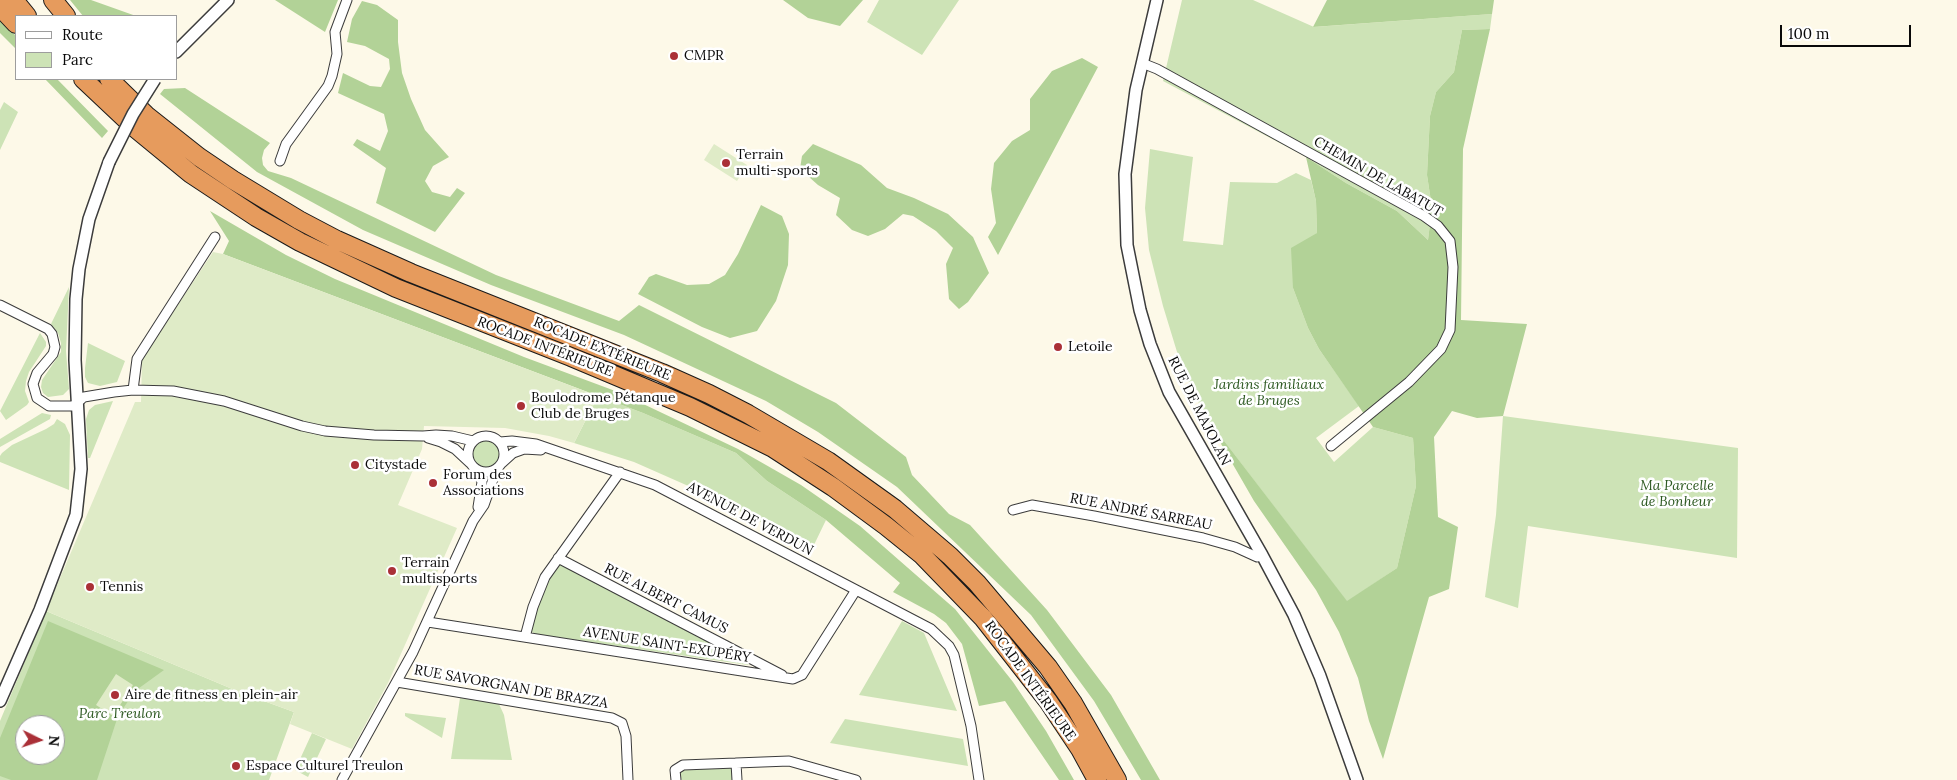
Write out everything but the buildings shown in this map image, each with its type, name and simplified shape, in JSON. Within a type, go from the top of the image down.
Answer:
[{"type":"highway","points":[[14,0],[26,15]]},
{"type":"highway","points":[[39,0],[51,15]]},
{"type":"highway","points":[[53,0],[65,15]]},
{"type":"highway","points":[[0,7],[15,23]]},
{"type":"highway","name":"ROCADE INTÉRIEURE","points":[[84,80],[135,128],[191,174],[256,217],[300,242],[396,288],[571,357],[690,407],[793,460],[862,507],[922,555],[983,618],[1029,675],[1074,741],[1097,780]]},
{"type":"highway","name":"ROCADE EXTÉRIEURE","points":[[110,80],[146,114],[199,157],[299,220],[337,240],[411,273],[701,390],[748,414],[828,460],[895,509],[950,556],[977,583],[1053,675],[1073,704],[1118,780]]},
{"type":"highway","points":[[124,80],[131,87],[130,99]]},
{"type":"highway","points":[[1029,675],[1084,780]]},
{"type":"street","points":[[178,50],[228,0]]},
{"type":"street","points":[[280,161],[286,144],[328,86],[337,54],[335,32],[347,0]]},
{"type":"street","name":"RUE DE MAJOLAN","points":[[1157,0],[1142,63],[1130,128],[1125,182],[1127,245],[1140,310],[1150,344],[1169,392],[1294,615],[1320,676],[1357,780]]},
{"type":"street","name":"CHEMIN DE LABATUT","points":[[1142,63],[1157,69],[1424,216],[1438,226],[1450,241],[1453,266],[1450,330],[1441,349],[1409,382],[1331,446]]},
{"type":"street","points":[[0,701],[40,610],[76,515],[81,469],[75,324],[79,269],[89,219],[110,162],[133,114],[154,80]]},
{"type":"street","points":[[133,390],[137,359],[215,237]]},
{"type":"street","points":[[0,305],[48,329],[55,340],[53,354],[34,379],[33,389],[37,398],[49,406],[73,406],[78,400],[87,396],[133,390],[173,391],[202,395],[302,426],[325,431],[348,434],[452,436],[473,441],[484,436],[495,438],[500,442],[504,452],[484,506],[476,517],[428,622],[342,780]]},
{"type":"street","points":[[423,436],[448,445],[477,470],[482,482],[476,517]]},
{"type":"street","points":[[470,463],[468,452],[473,441]]},
{"type":"street","name":"AVENUE DE VERDUN","points":[[500,442],[524,442],[655,485],[931,629],[949,646],[954,655],[971,726],[979,780]]},
{"type":"street","name":"AVENUE DE VERDUN","points":[[500,466],[513,453],[524,449],[549,450]]},
{"type":"street","points":[[477,470],[488,472],[500,466]]},
{"type":"street","points":[[525,637],[533,607],[545,577],[620,472]]},
{"type":"street","name":"RUE ANDRÉ SARREAU","points":[[1013,510],[1032,506],[1094,516],[1203,538],[1235,547],[1257,557],[1262,555]]},
{"type":"street","name":"RUE ALBERT CAMUS","points":[[558,558],[788,678]]},
{"type":"street","points":[[788,678],[802,675],[856,590]]},
{"type":"street","name":"AVENUE SAINT-EXUPÉRY","points":[[428,622],[788,678]]},
{"type":"street","name":"RUE SAVORGNAN DE BRAZZA","points":[[396,682],[612,718],[622,723],[626,736],[628,780]]},
{"type":"street","points":[[676,780],[675,770],[682,765],[789,761],[856,780]]},
{"type":"street","points":[[736,763],[737,780]]},
{"type":"green space","points":[[70,0],[91,0],[133,15],[82,15]]},
{"type":"green space","points":[[275,0],[338,0],[325,32]]},
{"type":"green space","points":[[783,0],[863,0],[840,26],[808,18]]},
{"type":"green space","points":[[879,0],[959,0],[922,55],[867,22]]},
{"type":"green space","points":[[1182,0],[1253,0],[1314,27],[1492,14],[1490,29],[1462,30],[1454,72],[1436,92],[1430,116],[1427,175],[1432,208],[1428,240],[1397,211],[1346,183],[1306,157],[1163,81]]},
{"type":"green space","points":[[1327,0],[1494,0],[1492,14],[1313,27]]},
{"type":"green space","points":[[362,1],[377,5],[398,20],[398,42],[402,73],[411,99],[425,130],[449,157],[433,166],[425,181],[432,192],[450,197],[457,188],[465,193],[435,232],[376,203],[386,168],[353,145],[357,139],[380,151],[388,131],[384,114],[338,93],[343,73],[370,86],[381,87],[390,69],[389,59],[365,46],[347,42],[352,19]]},
{"type":"green space","points":[[0,19],[15,35],[15,48],[0,33]]},
{"type":"green space","points":[[1490,29],[1463,149],[1461,320],[1527,324],[1503,416],[1477,418],[1452,411],[1434,437],[1438,517],[1458,527],[1449,589],[1429,597],[1383,759],[1369,721],[1358,678],[1339,632],[1316,590],[1254,501],[1205,416],[1347,601],[1397,568],[1416,486],[1413,438],[1373,427],[1319,349],[1308,328],[1293,288],[1291,248],[1317,233],[1316,201],[1306,157],[1346,183],[1397,211],[1428,240],[1432,208],[1427,175],[1430,116],[1436,92],[1454,72],[1462,30]]},
{"type":"green space","points":[[1082,58],[1098,67],[998,255],[988,237],[996,223],[991,189],[994,163],[1012,141],[1030,130],[1030,99],[1052,71]]},
{"type":"green space","points":[[46,80],[58,80],[108,131],[102,138]]},
{"type":"green space","points":[[185,88],[270,143],[264,150],[262,158],[263,165],[268,171],[291,178],[496,275],[619,321],[639,305],[836,403],[906,457],[912,475],[949,514],[970,525],[1047,610],[1111,695],[1160,780],[1141,780],[1094,701],[1031,615],[897,487],[818,432],[766,401],[624,335],[491,285],[363,230],[257,172],[160,94],[164,89]]},
{"type":"green space","points":[[4,102],[18,112],[0,150],[0,110]]},
{"type":"green space","name":"Terrain multi-sports","points":[[714,144],[747,165],[737,181],[704,160]]},
{"type":"green space","points":[[813,144],[861,165],[887,188],[948,214],[973,237],[989,273],[968,302],[959,309],[949,299],[946,264],[953,248],[936,231],[913,216],[903,214],[885,229],[868,236],[852,230],[836,215],[840,198],[818,185],[800,169],[802,156]]},
{"type":"green space","name":"Jardins familiaux de Bruges","points":[[1150,149],[1193,157],[1183,241],[1223,245],[1230,182],[1277,183],[1296,173],[1311,180],[1316,201],[1317,233],[1293,288],[1308,328],[1319,349],[1359,406],[1316,438],[1334,462],[1373,427],[1413,438],[1416,486],[1397,568],[1347,602],[1205,416],[1181,365],[1163,306],[1149,250],[1145,208]]},
{"type":"green space","points":[[761,205],[782,216],[789,234],[788,265],[776,301],[757,331],[730,338],[702,327],[638,294],[649,277],[656,274],[687,285],[709,284],[725,275],[738,254]]},
{"type":"green space","points":[[210,211],[286,255],[335,279],[524,357],[618,392],[738,449],[801,485],[860,526],[955,609],[1013,682],[1046,731],[1074,780],[1059,780],[1005,701],[979,706],[962,644],[946,623],[934,614],[893,592],[900,583],[826,520],[767,481],[736,453],[643,413],[223,254],[229,241]]},
{"type":"green space","points":[[213,252],[223,254],[598,396],[574,443],[549,436],[505,428],[424,426],[422,449],[398,505],[457,528],[388,683],[352,749],[290,724],[294,712],[242,693],[46,611],[135,402],[141,402],[142,359]]},
{"type":"green space","points":[[69,287],[66,351],[69,389],[63,395],[48,397],[43,393],[41,387],[42,380],[61,352],[58,333],[51,324]]},
{"type":"green space","points":[[40,333],[46,342],[46,346],[29,372],[26,381],[25,391],[29,402],[6,420],[0,411]]},
{"type":"green space","points":[[88,343],[125,361],[117,382],[100,386],[88,383],[85,377],[85,368]]},
{"type":"green space","points":[[598,396],[736,453],[767,481],[826,520],[812,549],[711,496],[634,462],[574,443]]},
{"type":"green space","points":[[113,401],[90,458],[88,458],[86,419],[89,410],[95,405]]},
{"type":"green space","points":[[42,413],[51,415],[50,419],[0,447],[0,439]]},
{"type":"green space","name":"Ma Parcelle de Bonheur","points":[[1503,416],[1738,448],[1737,558],[1528,526],[1518,608],[1485,597],[1496,515]]},
{"type":"green space","points":[[57,419],[65,424],[70,435],[69,490],[0,462],[2,453],[12,445],[46,429],[54,424]]},
{"type":"green space","points":[[486,440],[496,444],[500,454],[496,464],[486,468],[476,464],[472,454],[476,444]]},
{"type":"green space","points":[[561,565],[744,659],[749,663],[748,665],[535,634],[531,631],[531,628],[537,605],[548,579],[557,566]]},
{"type":"green space","name":"Parc Treulon","points":[[46,611],[242,693],[294,712],[269,780],[0,780],[0,721]]},
{"type":"green space","points":[[48,621],[164,670],[135,691],[118,716],[97,780],[11,780],[0,776],[0,738]]},
{"type":"green space","points":[[902,621],[924,633],[957,711],[859,695]]},
{"type":"green space","name":"Aire de fitness en plein-air","points":[[116,674],[133,685],[113,716],[96,705]]},
{"type":"green space","points":[[460,698],[499,704],[504,715],[512,760],[451,759]]},
{"type":"green space","points":[[405,713],[446,718],[442,738],[405,716]]},
{"type":"green space","points":[[845,719],[963,739],[968,766],[830,743]]},
{"type":"green space","points":[[312,733],[326,739],[308,777],[295,770]]},
{"type":"green space","points":[[685,766],[731,767],[734,773],[734,780],[682,780],[680,777],[681,770]]},
{"type":"place","name":"CMPR","points":[[674,56]]},
{"type":"place","name":"Terrain multi-sports","points":[[726,163]]},
{"type":"place","name":"Letoile","points":[[1058,347]]},
{"type":"place","name":"Boulodrome Pétanque Club de Bruges","points":[[521,406]]},
{"type":"place","name":"Citystade","points":[[355,465]]},
{"type":"place","name":"Forum des Associations","points":[[433,483]]},
{"type":"place","name":"Terrain multisports","points":[[392,571]]},
{"type":"place","name":"Tennis","points":[[90,587]]},
{"type":"place","name":"Aire de fitness en plein-air","points":[[115,695]]},
{"type":"place","name":"Espace Culturel Treulon","points":[[236,766]]}]
